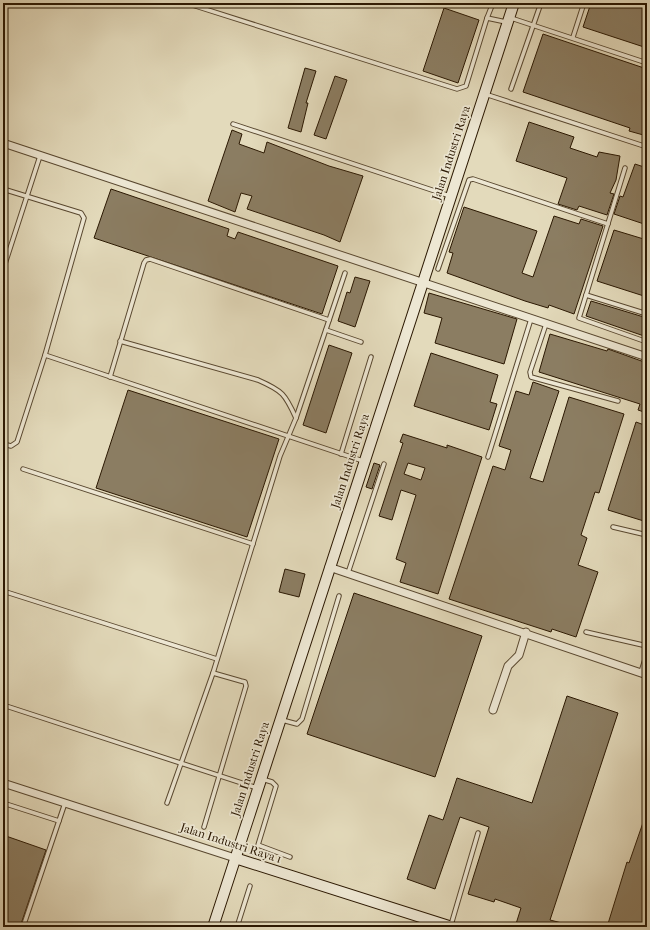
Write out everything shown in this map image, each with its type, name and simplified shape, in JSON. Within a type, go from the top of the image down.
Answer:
[{"type":"street","name":"Jalan Industri Raya","points":[[213,927],[329,567],[514,3]]},
{"type":"street","points":[[3,144],[422,282],[531,320],[647,357]]},
{"type":"street","points":[[329,567],[526,632],[644,674]]},
{"type":"street","points":[[493,710],[508,666],[519,654],[526,632]]},
{"type":"street","name":"Jalan Industri Raya 1","points":[[3,782],[451,927]]},
{"type":"lane","points":[[186,3],[457,89],[466,86],[493,3]]},
{"type":"lane","points":[[511,89],[541,3]]},
{"type":"lane","points":[[573,37],[584,3]]},
{"type":"lane","points":[[487,18],[534,25],[647,63]]},
{"type":"lane","points":[[484,94],[647,148]]},
{"type":"lane","points":[[233,124],[450,196]]},
{"type":"lane","points":[[3,270],[40,156]]},
{"type":"lane","points":[[625,168],[579,318],[647,342]]},
{"type":"lane","points":[[438,270],[469,180],[474,179],[608,224]]},
{"type":"lane","points":[[3,189],[81,213],[84,218],[84,224],[45,355],[17,442],[12,446],[3,444]]},
{"type":"lane","points":[[110,377],[146,260],[150,259],[329,320]]},
{"type":"lane","points":[[167,803],[213,673],[280,456],[296,418],[344,273]]},
{"type":"lane","points":[[586,295],[647,314]]},
{"type":"lane","points":[[488,457],[531,320]]},
{"type":"lane","points":[[546,324],[530,372],[531,377],[618,401]]},
{"type":"lane","points":[[326,330],[361,342]]},
{"type":"lane","points":[[120,341],[258,380],[276,388],[284,395],[296,418]]},
{"type":"lane","points":[[45,355],[364,462]]},
{"type":"lane","points":[[341,454],[371,357]]},
{"type":"lane","points":[[348,573],[384,464]]},
{"type":"lane","points":[[23,469],[253,544]]},
{"type":"lane","points":[[613,527],[647,535]]},
{"type":"lane","points":[[3,590],[217,659]]},
{"type":"lane","points":[[280,719],[297,724],[302,719],[339,596]]},
{"type":"lane","points":[[586,632],[647,646]]},
{"type":"lane","points":[[644,674],[647,653]]},
{"type":"lane","points":[[204,827],[218,775],[246,686],[245,682],[213,673]]},
{"type":"lane","points":[[3,705],[258,788]]},
{"type":"lane","points":[[261,778],[272,782],[276,786],[258,845],[290,857]]},
{"type":"lane","points":[[23,927],[65,802]]},
{"type":"lane","points":[[3,803],[59,821]]},
{"type":"lane","points":[[451,927],[478,833]]},
{"type":"lane","points":[[237,927],[250,886]]},
{"type":"building","points":[[591,3],[647,3],[647,48],[583,27]]},
{"type":"building","points":[[444,8],[479,20],[458,83],[423,71]]},
{"type":"building","points":[[543,34],[647,69],[647,136],[629,131],[630,128],[523,92]]},
{"type":"building","points":[[305,68],[316,71],[306,103],[308,103],[301,132],[288,128]]},
{"type":"building","points":[[335,76],[347,80],[326,139],[314,135]]},
{"type":"building","points":[[529,122],[574,137],[570,148],[597,157],[599,152],[620,156],[616,180],[610,193],[614,194],[607,215],[579,206],[577,210],[558,204],[567,178],[516,161]]},
{"type":"building","points":[[232,130],[242,134],[239,144],[264,153],[267,142],[329,166],[363,176],[340,242],[324,235],[247,209],[252,196],[241,193],[235,212],[208,201]]},
{"type":"building","points":[[635,164],[647,168],[647,225],[614,214],[620,196],[623,197]]},
{"type":"building","points":[[111,189],[229,229],[227,236],[235,239],[238,232],[338,266],[322,314],[94,238]]},
{"type":"building","points":[[464,207],[537,231],[522,273],[533,277],[554,216],[579,224],[581,219],[603,226],[574,314],[549,305],[548,308],[525,301],[447,273],[453,253],[449,252]]},
{"type":"building","points":[[614,230],[647,240],[647,297],[597,281]]},
{"type":"building","points":[[355,277],[370,281],[355,327],[338,321],[347,292],[350,293]]},
{"type":"building","points":[[429,293],[517,319],[504,364],[435,343],[442,318],[424,313]]},
{"type":"building","points":[[591,301],[647,318],[647,337],[586,316]]},
{"type":"building","points":[[550,334],[607,351],[608,349],[647,363],[647,413],[638,410],[640,404],[539,372]]},
{"type":"building","points":[[329,345],[352,353],[326,433],[303,425]]},
{"type":"building","points":[[431,353],[498,375],[490,402],[497,404],[489,430],[414,406]]},
{"type":"building","points":[[533,382],[559,391],[530,478],[543,482],[569,397],[624,414],[599,493],[595,492],[581,535],[587,538],[578,565],[598,572],[576,637],[552,629],[551,632],[449,599],[493,466],[505,470],[511,450],[499,446],[516,391],[529,395]]},
{"type":"building","points":[[128,390],[279,439],[247,537],[96,488]]},
{"type":"building","points":[[636,422],[647,426],[647,522],[608,510]]},
{"type":"building","points":[[403,434],[447,448],[447,445],[482,457],[438,594],[400,582],[406,563],[396,559],[416,495],[401,490],[392,520],[379,516],[403,443],[400,442]],"holes":[[[408,463],[425,468],[421,480],[404,474]]]},
{"type":"building","points":[[374,463],[380,465],[372,489],[366,487]]},
{"type":"building","points":[[285,569],[305,574],[299,597],[279,592]]},
{"type":"building","points":[[354,593],[482,636],[435,777],[307,734]]},
{"type":"building","points":[[567,696],[618,713],[550,920],[570,925],[569,927],[515,927],[521,908],[495,899],[494,902],[468,894],[489,827],[460,817],[435,889],[407,879],[429,815],[443,820],[457,778],[532,803]]},
{"type":"building","points":[[646,814],[647,920],[645,927],[607,927],[627,862],[629,863]]},
{"type":"building","points":[[3,835],[46,850],[20,927],[3,927]]}]
